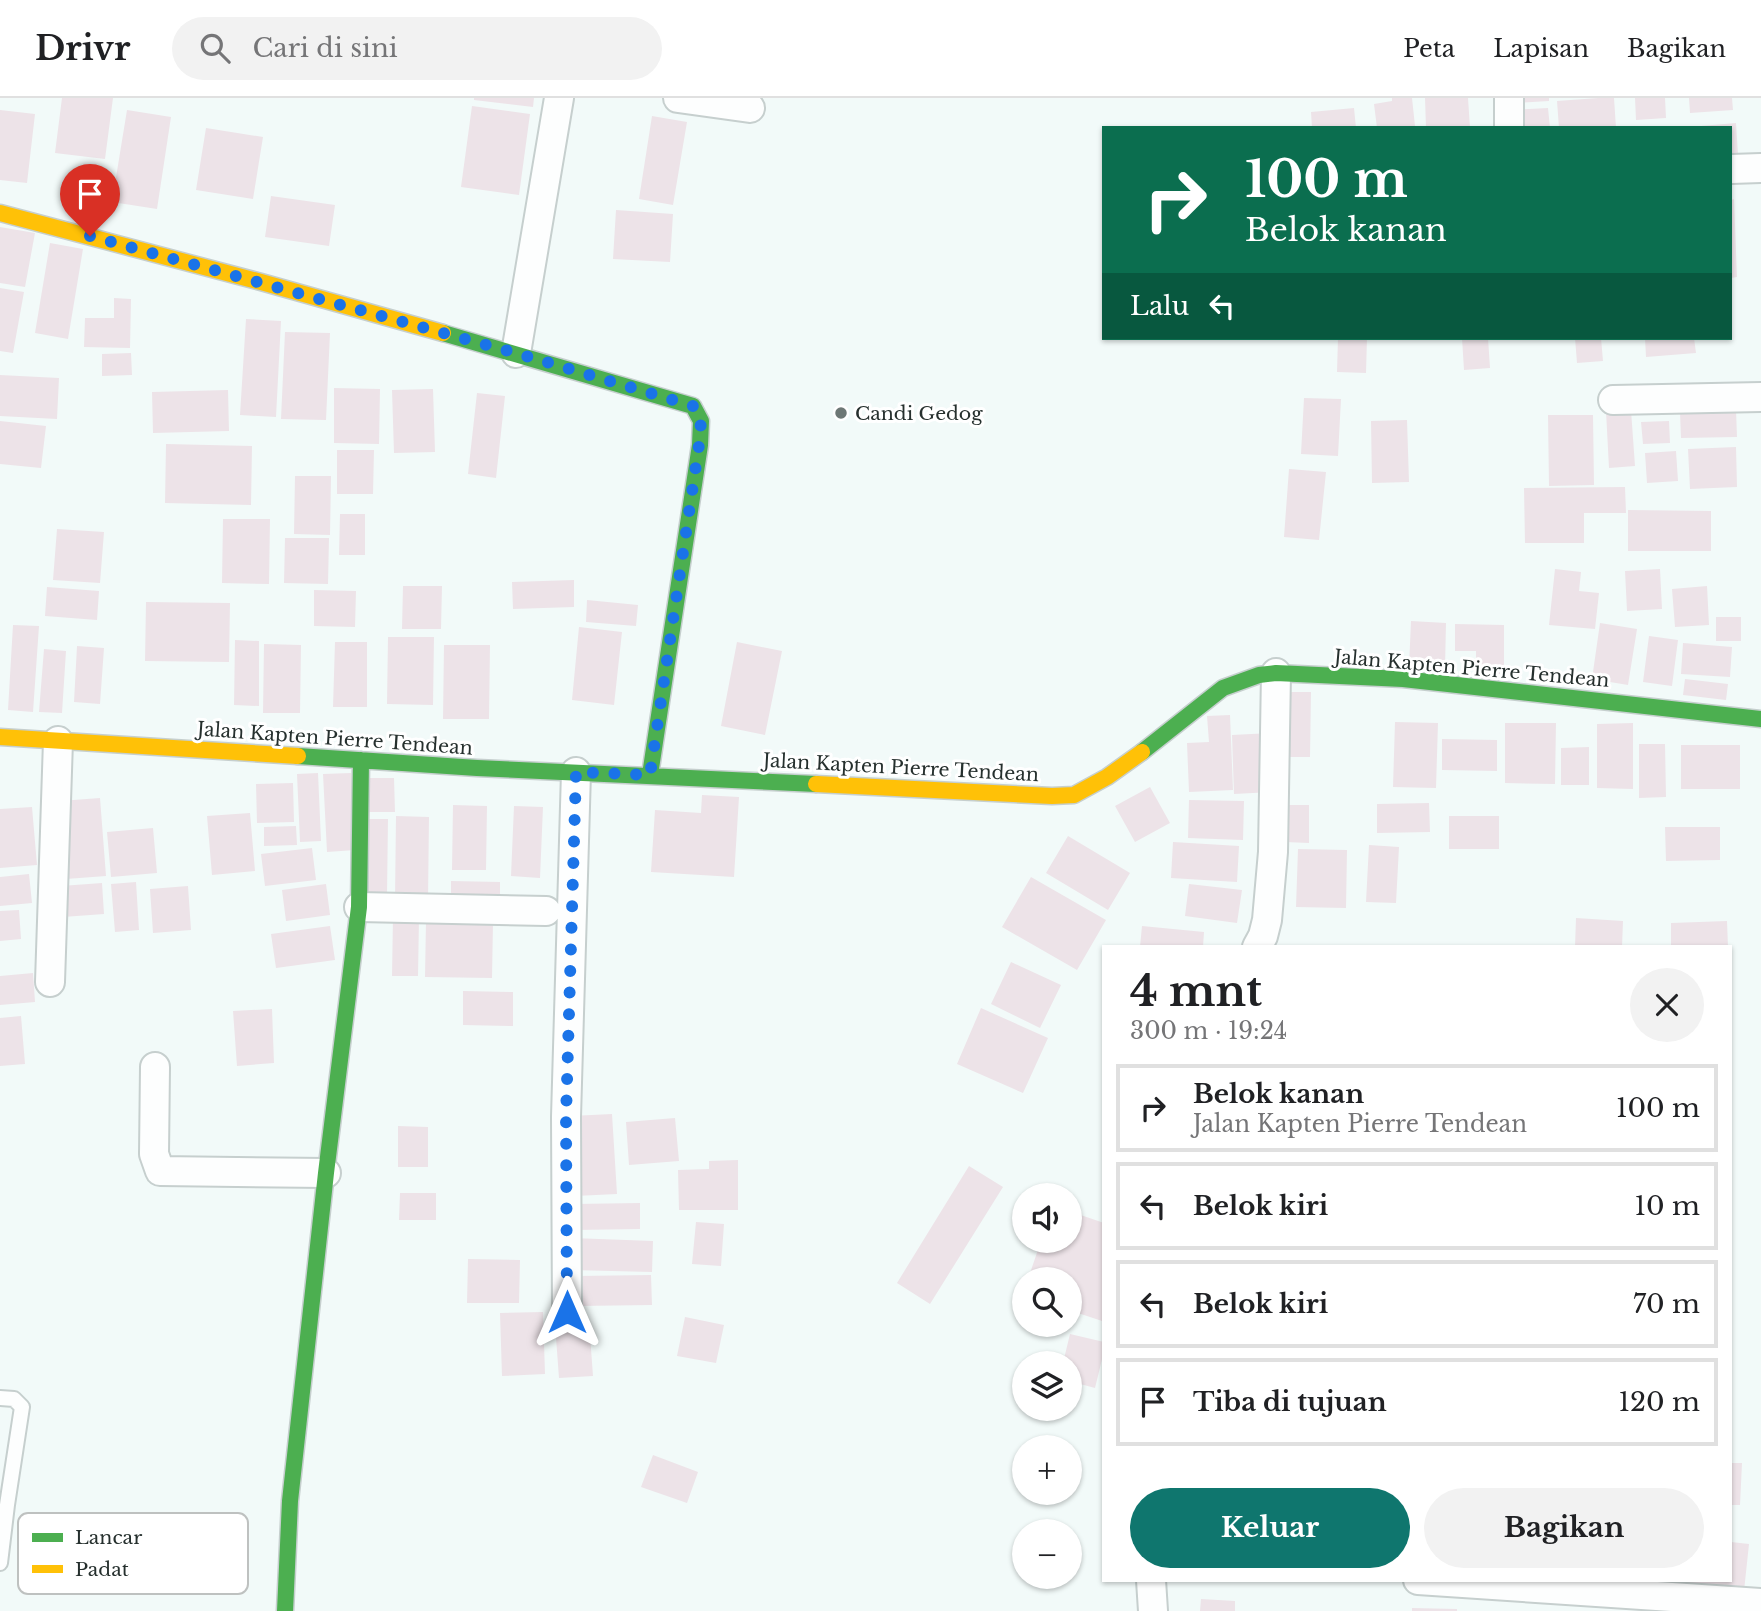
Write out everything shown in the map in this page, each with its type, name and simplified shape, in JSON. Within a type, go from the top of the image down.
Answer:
[{"type":"street","points":[[516,353],[559,98]]},
{"type":"street","points":[[678,98],[750,107]]},
{"type":"street","points":[[1508,98],[1509,126]]},
{"type":"street","points":[[1732,169],[1761,168]]},
{"type":"street","points":[[0,213],[516,353],[693,406],[701,421],[698,459],[650,775]]},
{"type":"street","points":[[1613,400],[1761,397]]},
{"type":"street","points":[[1257,945],[1267,920],[1273,852],[1276,673]]},
{"type":"street","name":"Jalan Kapten Pierre Tendean","points":[[0,737],[477,768],[1052,796],[1074,794],[1107,777],[1156,743],[1223,688],[1259,674],[1403,679],[1761,719]]},
{"type":"street","points":[[50,982],[58,741]]},
{"type":"street","points":[[285,1611],[290,1501],[326,1172],[359,907],[361,760]]},
{"type":"street","points":[[567,1312],[566,1117],[576,772]]},
{"type":"street","points":[[359,907],[546,911]]},
{"type":"street","points":[[155,1066],[154,1154],[160,1171],[326,1172]]},
{"type":"street","points":[[1152,1582],[1153,1611]]},
{"type":"street","points":[[1448,1582],[1761,1604]]},
{"type":"lane","points":[[0,1398],[14,1399],[22,1408],[0,1563]]},
{"type":"building","points":[[62,98],[113,98],[105,159],[55,153]]},
{"type":"building","points":[[474,98],[534,98],[533,107]]},
{"type":"building","points":[[1392,98],[1412,98],[1415,126],[1377,126],[1374,104],[1392,101]]},
{"type":"building","points":[[1425,98],[1468,98],[1470,126],[1426,126]]},
{"type":"building","points":[[1518,98],[1549,98],[1549,101],[1518,103]]},
{"type":"building","points":[[1614,98],[1616,126],[1559,126],[1557,101]]},
{"type":"building","points":[[1635,98],[1665,98],[1666,118],[1636,120]]},
{"type":"building","points":[[1689,98],[1732,98],[1733,110],[1690,113]]},
{"type":"building","points":[[472,106],[530,114],[519,195],[461,187]]},
{"type":"building","points":[[1354,108],[1356,126],[1312,126],[1311,112]]},
{"type":"building","points":[[1548,108],[1550,126],[1514,126],[1513,110]]},
{"type":"building","points":[[0,110],[35,114],[27,183],[0,180]]},
{"type":"building","points":[[127,110],[171,117],[157,209],[112,202]]},
{"type":"building","points":[[652,116],[687,122],[673,205],[639,199]]},
{"type":"building","points":[[1736,123],[1738,155],[1732,155],[1732,126],[1701,126]]},
{"type":"building","points":[[206,128],[263,137],[253,199],[196,190]]},
{"type":"building","points":[[271,196],[335,205],[329,246],[265,237]]},
{"type":"building","points":[[1734,199],[1737,277],[1732,278]]},
{"type":"building","points":[[616,210],[673,214],[670,262],[613,259]]},
{"type":"building","points":[[0,227],[35,233],[25,287],[0,283]]},
{"type":"building","points":[[50,243],[83,249],[68,339],[35,333]]},
{"type":"building","points":[[0,288],[24,292],[13,353],[0,351]]},
{"type":"building","points":[[114,298],[131,299],[130,348],[84,347],[85,318],[114,318]]},
{"type":"building","points":[[246,319],[281,321],[276,417],[240,415]]},
{"type":"building","points":[[285,332],[330,333],[326,420],[281,419]]},
{"type":"building","points":[[1338,340],[1367,340],[1366,373],[1337,372]]},
{"type":"building","points":[[1462,340],[1488,340],[1490,368],[1464,370]]},
{"type":"building","points":[[1575,340],[1601,340],[1603,361],[1577,363]]},
{"type":"building","points":[[1645,340],[1694,340],[1696,353],[1646,357]]},
{"type":"building","points":[[131,353],[132,375],[102,376],[102,354]]},
{"type":"building","points":[[0,375],[59,378],[57,419],[0,416]]},
{"type":"building","points":[[334,388],[380,389],[379,444],[334,443]]},
{"type":"building","points":[[433,389],[435,452],[394,453],[392,390]]},
{"type":"building","points":[[228,390],[229,431],[153,433],[152,392]]},
{"type":"building","points":[[477,393],[505,396],[496,478],[468,474]]},
{"type":"building","points":[[1304,398],[1341,399],[1338,456],[1301,454]]},
{"type":"building","points":[[1631,410],[1635,466],[1609,468],[1606,411]]},
{"type":"building","points":[[1736,410],[1737,437],[1681,438],[1680,412]]},
{"type":"building","points":[[1548,415],[1593,415],[1594,485],[1549,486]]},
{"type":"building","points":[[1407,420],[1409,482],[1372,483],[1371,421]]},
{"type":"building","points":[[0,421],[46,426],[41,468],[0,464]]},
{"type":"building","points":[[1669,421],[1670,443],[1643,444],[1641,422]]},
{"type":"building","points":[[166,444],[252,446],[251,505],[165,503]]},
{"type":"building","points":[[1736,447],[1737,487],[1690,489],[1688,449]]},
{"type":"building","points":[[337,450],[374,450],[373,494],[337,494]]},
{"type":"building","points":[[1676,451],[1678,481],[1647,483],[1645,453]]},
{"type":"building","points":[[1289,469],[1326,472],[1319,540],[1284,537]]},
{"type":"building","points":[[295,476],[331,476],[330,535],[294,534]]},
{"type":"building","points":[[1625,487],[1626,513],[1584,513],[1584,543],[1525,543],[1524,488]]},
{"type":"building","points":[[1628,510],[1711,511],[1711,551],[1628,551]]},
{"type":"building","points":[[340,514],[365,514],[365,555],[339,555]]},
{"type":"building","points":[[223,519],[270,519],[269,584],[222,583]]},
{"type":"building","points":[[57,529],[104,532],[100,583],[53,580]]},
{"type":"building","points":[[285,538],[329,538],[328,584],[284,583]]},
{"type":"building","points":[[1555,569],[1581,572],[1579,591],[1599,593],[1595,629],[1549,625]]},
{"type":"building","points":[[1660,569],[1662,609],[1627,611],[1625,571]]},
{"type":"building","points":[[574,580],[574,607],[513,609],[512,582]]},
{"type":"building","points":[[403,586],[442,586],[441,629],[402,629]]},
{"type":"building","points":[[1707,586],[1709,625],[1675,627],[1672,589]]},
{"type":"building","points":[[47,587],[99,591],[97,620],[45,616]]},
{"type":"building","points":[[314,590],[356,591],[355,627],[314,626]]},
{"type":"building","points":[[587,600],[638,605],[636,626],[586,622]]},
{"type":"building","points":[[146,602],[230,603],[229,662],[145,661]]},
{"type":"building","points":[[1716,617],[1741,617],[1741,641],[1716,641]]},
{"type":"building","points":[[1411,621],[1446,623],[1445,668],[1409,667]]},
{"type":"building","points":[[1600,623],[1637,629],[1628,685],[1592,679]]},
{"type":"building","points":[[1455,624],[1504,625],[1504,674],[1476,674],[1476,651],[1455,651]]},
{"type":"building","points":[[13,625],[39,626],[33,712],[8,710]]},
{"type":"building","points":[[579,627],[622,632],[614,705],[572,700]]},
{"type":"building","points":[[1649,636],[1678,640],[1672,686],[1643,682]]},
{"type":"building","points":[[388,637],[434,637],[433,705],[387,704]]},
{"type":"building","points":[[235,640],[259,641],[259,706],[234,705]]},
{"type":"building","points":[[335,642],[367,642],[367,707],[333,707]]},
{"type":"building","points":[[737,642],[782,651],[765,735],[721,726]]},
{"type":"building","points":[[1683,643],[1732,647],[1730,677],[1681,674]]},
{"type":"building","points":[[264,644],[301,645],[300,713],[263,713]]},
{"type":"building","points":[[444,645],[490,645],[489,719],[443,719]]},
{"type":"building","points":[[77,646],[104,648],[100,704],[74,702]]},
{"type":"building","points":[[44,649],[66,651],[62,713],[39,712]]},
{"type":"building","points":[[1685,679],[1728,684],[1726,700],[1683,695]]},
{"type":"building","points":[[1288,692],[1311,692],[1310,757],[1287,757]]},
{"type":"building","points":[[1230,715],[1233,790],[1189,792],[1187,743],[1209,742],[1207,716]]},
{"type":"building","points":[[1395,722],[1438,723],[1436,788],[1393,787]]},
{"type":"building","points":[[1505,723],[1556,723],[1555,784],[1505,783]]},
{"type":"building","points":[[1633,723],[1633,789],[1597,788],[1597,724]]},
{"type":"building","points":[[1271,733],[1274,792],[1234,794],[1232,735]]},
{"type":"building","points":[[1442,739],[1497,740],[1497,771],[1442,770]]},
{"type":"building","points":[[1639,744],[1665,744],[1666,797],[1639,798]]},
{"type":"building","points":[[1681,745],[1740,745],[1740,789],[1681,789]]},
{"type":"building","points":[[1589,747],[1589,785],[1561,785],[1561,748]]},
{"type":"building","points":[[318,773],[321,841],[300,842],[297,774]]},
{"type":"building","points":[[351,773],[355,850],[327,852],[323,774]]},
{"type":"building","points":[[368,778],[394,778],[395,812],[368,812]]},
{"type":"building","points":[[293,783],[294,822],[257,823],[256,784]]},
{"type":"building","points":[[1150,787],[1170,823],[1135,842],[1115,806]]},
{"type":"building","points":[[702,795],[739,797],[734,877],[651,872],[655,810],[701,813]]},
{"type":"building","points":[[100,798],[106,876],[66,879],[60,801]]},
{"type":"building","points":[[1189,800],[1244,801],[1243,840],[1188,838]]},
{"type":"building","points":[[1429,803],[1430,832],[1377,833],[1377,804]]},
{"type":"building","points":[[453,805],[487,806],[486,870],[452,870]]},
{"type":"building","points":[[1286,805],[1309,805],[1309,843],[1285,842]]},
{"type":"building","points":[[514,806],[543,807],[540,878],[511,876]]},
{"type":"building","points":[[32,807],[37,865],[0,868],[0,809]]},
{"type":"building","points":[[250,813],[255,871],[212,875],[207,816]]},
{"type":"building","points":[[396,816],[429,817],[428,900],[395,899]]},
{"type":"building","points":[[1449,816],[1499,816],[1499,849],[1449,849]]},
{"type":"building","points":[[366,819],[388,819],[387,894],[366,894]]},
{"type":"building","points":[[296,826],[297,845],[264,846],[264,827]]},
{"type":"building","points":[[1665,827],[1720,827],[1720,860],[1666,861]]},
{"type":"building","points":[[153,828],[157,873],[111,877],[107,832]]},
{"type":"building","points":[[1068,836],[1130,873],[1108,910],[1046,873]]},
{"type":"building","points":[[1173,842],[1239,846],[1237,882],[1171,878]]},
{"type":"building","points":[[1369,845],[1399,847],[1396,903],[1366,902]]},
{"type":"building","points":[[312,848],[316,880],[265,886],[261,854]]},
{"type":"building","points":[[1298,849],[1347,850],[1346,908],[1296,907]]},
{"type":"building","points":[[29,874],[32,903],[0,906],[0,877]]},
{"type":"building","points":[[1031,877],[1106,920],[1077,970],[1002,927]]},
{"type":"building","points":[[451,881],[500,882],[500,903],[451,902]]},
{"type":"building","points":[[136,882],[139,930],[115,932],[111,884]]},
{"type":"building","points":[[102,883],[104,914],[63,917],[61,886]]},
{"type":"building","points":[[326,884],[330,915],[286,921],[282,890]]},
{"type":"building","points":[[1189,884],[1242,890],[1237,923],[1185,916]]},
{"type":"building","points":[[188,886],[191,930],[153,933],[150,889]]},
{"type":"building","points":[[19,910],[21,939],[0,941],[0,911]]},
{"type":"building","points":[[393,917],[419,918],[418,976],[392,976]]},
{"type":"building","points":[[1576,918],[1623,921],[1622,945],[1575,945]]},
{"type":"building","points":[[426,921],[493,922],[492,978],[425,977]]},
{"type":"building","points":[[1727,921],[1728,945],[1671,945],[1671,923]]},
{"type":"building","points":[[330,926],[335,960],[276,968],[271,934]]},
{"type":"building","points":[[1142,926],[1204,932],[1203,945],[1140,945]]},
{"type":"building","points":[[1011,962],[1061,985],[1040,1028],[991,1004]]},
{"type":"building","points":[[33,973],[35,1002],[0,1005],[0,976]]},
{"type":"building","points":[[463,991],[513,992],[513,1026],[463,1025]]},
{"type":"building","points":[[981,1008],[1048,1038],[1023,1093],[957,1064]]},
{"type":"building","points":[[272,1009],[274,1063],[237,1066],[233,1011]]},
{"type":"building","points":[[21,1016],[25,1064],[0,1066],[0,1018]]},
{"type":"building","points":[[612,1114],[617,1194],[575,1196],[571,1116]]},
{"type":"building","points":[[675,1118],[679,1161],[629,1165],[626,1122]]},
{"type":"building","points":[[398,1126],[428,1127],[428,1167],[398,1167]]},
{"type":"building","points":[[738,1160],[738,1210],[679,1210],[678,1170],[709,1169],[709,1161]]},
{"type":"building","points":[[969,1166],[1003,1187],[930,1304],[897,1283]]},
{"type":"building","points":[[400,1193],[436,1193],[436,1220],[399,1220]]},
{"type":"building","points":[[640,1203],[640,1229],[574,1230],[574,1204]]},
{"type":"building","points":[[1082,1215],[1102,1222],[1102,1321],[1082,1314],[1082,1267],[1032,1267],[1037,1253],[1082,1253]]},
{"type":"building","points":[[696,1222],[724,1224],[721,1266],[692,1264]]},
{"type":"building","points":[[572,1238],[653,1241],[652,1272],[571,1270]]},
{"type":"building","points":[[468,1259],[520,1260],[519,1303],[467,1303]]},
{"type":"building","points":[[651,1275],[652,1305],[577,1306],[577,1276]]},
{"type":"building","points":[[543,1312],[545,1374],[502,1376],[500,1313]]},
{"type":"building","points":[[685,1317],[724,1325],[716,1363],[677,1356]]},
{"type":"building","points":[[589,1321],[593,1376],[559,1378],[555,1324]]},
{"type":"building","points":[[1069,1337],[1102,1342],[1102,1359],[1095,1388],[1082,1384],[1082,1351],[1066,1351]]},
{"type":"building","points":[[653,1455],[698,1472],[687,1503],[641,1487]]},
{"type":"building","points":[[1732,1463],[1742,1463],[1740,1505],[1732,1505]]},
{"type":"building","points":[[1732,1542],[1749,1544],[1744,1591],[1673,1584],[1732,1582]]},
{"type":"building","points":[[1201,1599],[1235,1601],[1235,1611],[1200,1611]]},
{"type":"building","points":[[1412,1608],[1457,1609],[1457,1611],[1412,1611]]},
{"type":"traffic: fast","points":[[443,333],[693,406],[701,421],[700,445],[650,775]]},
{"type":"traffic: fast","points":[[1142,752],[1223,688],[1259,675],[1276,673],[1403,679],[1761,719]]},
{"type":"traffic: fast","points":[[298,756],[477,768],[816,784]]},
{"type":"traffic: fast","points":[[285,1611],[290,1501],[359,907],[361,760]]},
{"type":"traffic: slow","points":[[0,213],[443,333]]},
{"type":"traffic: slow","points":[[0,737],[298,756]]},
{"type":"traffic: slow","points":[[816,784],[1074,795],[1107,777],[1142,752]]},
{"type":"place","name":"Candi Gedog","points":[[841,413]]},
{"type":"route","points":[[90,236],[516,353],[693,406],[701,421],[650,775],[576,772],[566,1117],[567,1312]]}]
